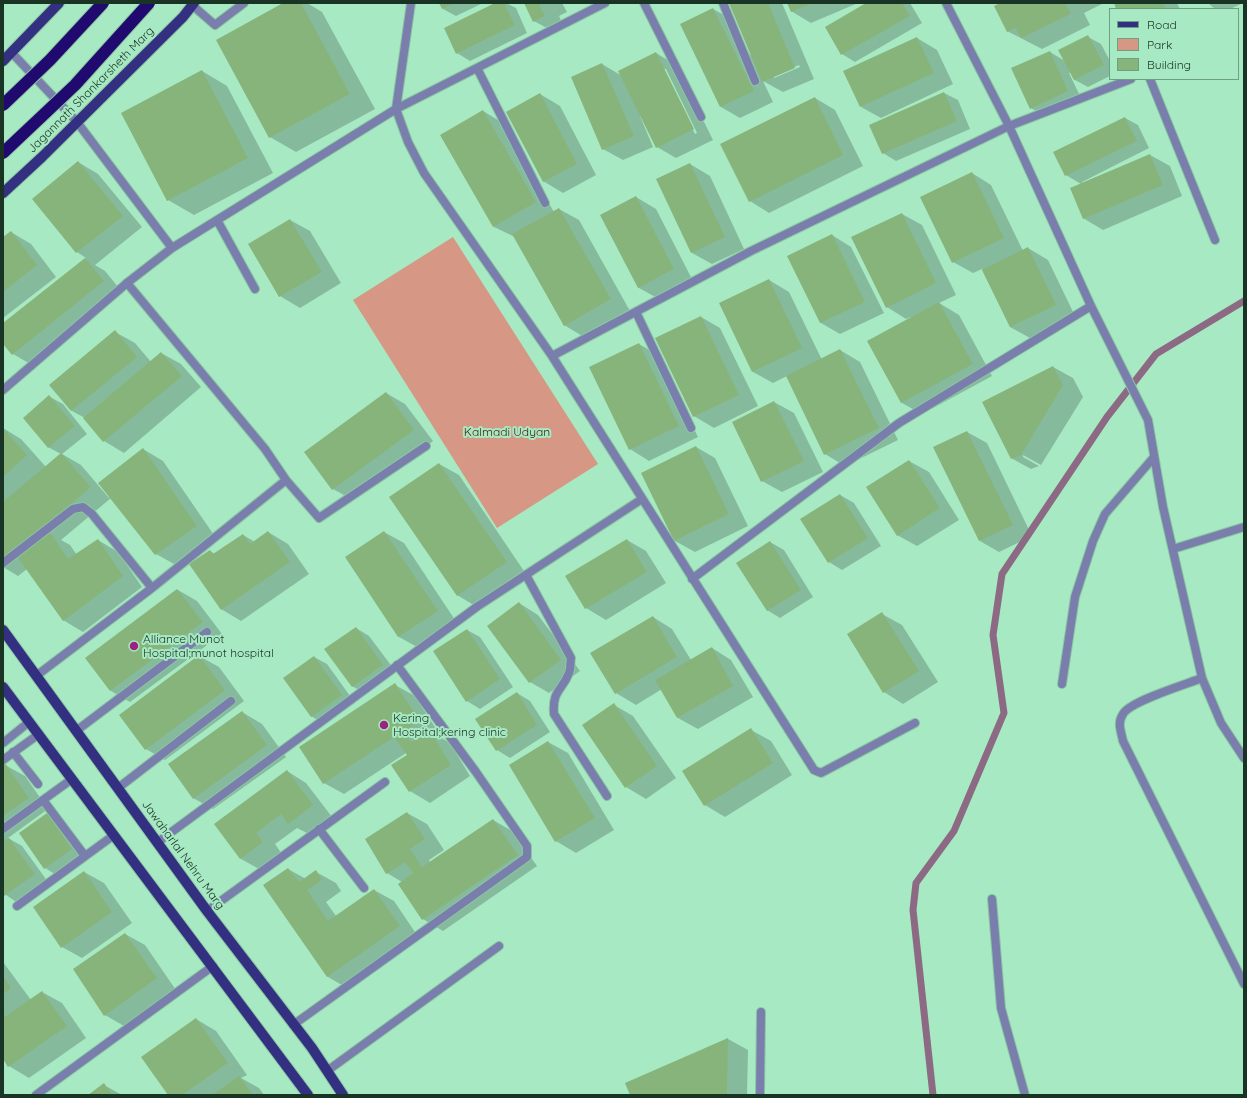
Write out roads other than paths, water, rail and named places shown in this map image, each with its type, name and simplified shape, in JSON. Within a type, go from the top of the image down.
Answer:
[{"type":"highway","points":[[3,105],[50,60],[103,3]]},
{"type":"highway","points":[[3,153],[75,85],[149,3]]},
{"type":"main road","points":[[3,61],[59,3]]},
{"type":"main road","name":"Jagannath Shankarsheth Marg","points":[[3,193],[77,122],[193,4]]},
{"type":"main road","name":"Jawaharlal Nehru Marg","points":[[3,630],[207,911],[327,1071],[340,1094]]},
{"type":"main road","points":[[3,687],[308,1095]]},
{"type":"street","points":[[193,4],[215,25],[244,3]]},
{"type":"street","points":[[411,3],[396,109],[408,142],[424,173],[552,356],[814,770],[821,773],[915,723]]},
{"type":"street","points":[[3,390],[127,283],[172,248],[396,109],[605,3]]},
{"type":"street","points":[[644,3],[701,117]]},
{"type":"street","points":[[723,3],[755,81]]},
{"type":"street","points":[[946,3],[1009,126],[1091,306],[1148,420],[1173,549],[1202,678],[1220,723],[1244,758]]},
{"type":"street","points":[[12,53],[77,122],[172,248]]},
{"type":"street","points":[[477,68],[545,203]]},
{"type":"street","points":[[552,356],[750,251],[1009,126],[1128,80]]},
{"type":"street","points":[[1150,80],[1215,240]]},
{"type":"street","points":[[217,220],[255,289]]},
{"type":"street","points":[[127,283],[265,449],[286,480],[319,518],[426,446]]},
{"type":"street","points":[[692,579],[899,423],[1091,306]]},
{"type":"street","points":[[636,312],[690,428]]},
{"type":"street","points":[[1062,684],[1075,597],[1093,541],[1105,514],[1154,457]]},
{"type":"street","points":[[36,676],[152,588],[286,480]]},
{"type":"street","points":[[158,842],[478,606],[642,499]]},
{"type":"street","points":[[3,563],[73,508],[83,507],[92,514],[152,588]]},
{"type":"street","points":[[1173,549],[1244,527]]},
{"type":"street","points":[[526,575],[570,658],[570,673],[556,693],[553,704],[554,714],[607,796]]},
{"type":"street","points":[[76,731],[207,632]]},
{"type":"street","points":[[293,1025],[526,857],[527,846],[476,772],[397,666]]},
{"type":"street","points":[[1202,678],[1144,700],[1123,713],[1119,725],[1123,741],[1244,984]]},
{"type":"street","points":[[118,788],[231,700]]},
{"type":"street","points":[[3,743],[30,722]]},
{"type":"street","points":[[3,760],[39,734]]},
{"type":"street","points":[[14,752],[38,784]]},
{"type":"street","points":[[3,829],[72,779]]},
{"type":"street","points":[[207,911],[385,782]]},
{"type":"street","points":[[44,800],[85,856]]},
{"type":"street","points":[[319,829],[364,888]]},
{"type":"street","points":[[17,906],[114,835]]},
{"type":"street","points":[[992,899],[1001,1008],[1025,1095]]},
{"type":"street","points":[[327,1071],[499,946]]},
{"type":"street","points":[[36,1095],[212,966]]},
{"type":"street","points":[[760,1095],[761,1012]]},
{"type":"waterway","points":[[933,1095],[913,910],[916,883],[954,831],[1004,713],[993,635],[1002,574],[1107,417],[1156,354],[1244,301]]},
{"type":"place","name":"Alliance Munot Hospital;munot hospital","points":[[134,646]]},
{"type":"place","name":"Kering Hospital;kering clinic","points":[[384,725]]},
{"type":"park label","name":"Kalmadi Udyan","points":[[507,432]]}]
